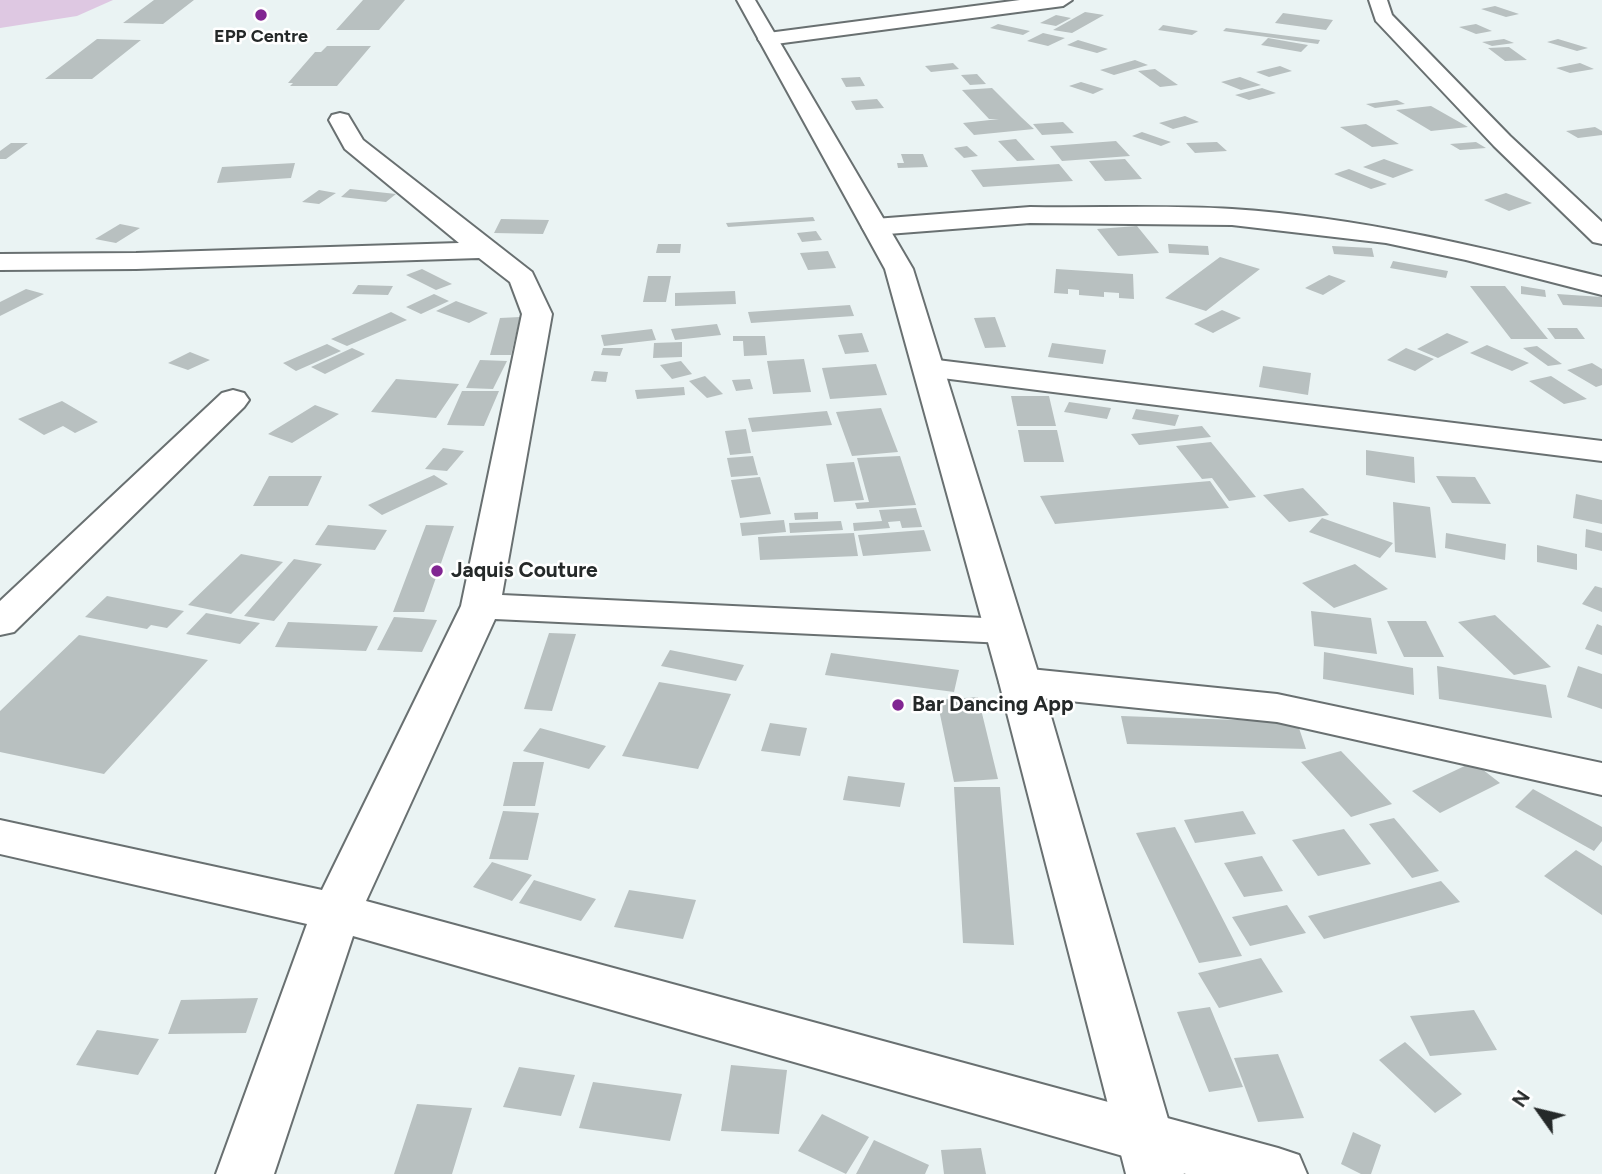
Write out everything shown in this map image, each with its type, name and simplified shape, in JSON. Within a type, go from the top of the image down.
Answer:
[{"type":"street","points":[[746,0],[899,269],[1020,682],[1149,1154]]},
{"type":"street","points":[[768,38],[1063,0]]},
{"type":"street","points":[[1378,0],[1384,17],[1502,141],[1602,236]]},
{"type":"street","points":[[245,1174],[336,912],[481,606],[529,367],[537,314],[522,278],[353,145],[340,120]]},
{"type":"street","points":[[875,227],[1030,215],[1232,217],[1386,235],[1468,252],[1602,286]]},
{"type":"street","points":[[0,262],[136,261],[485,250]]},
{"type":"street","points":[[929,368],[1602,451]]},
{"type":"street","points":[[0,623],[233,400]]},
{"type":"street","points":[[481,606],[1005,631]]},
{"type":"street","points":[[1020,682],[1277,708],[1602,779]]},
{"type":"street","points":[[0,837],[336,912],[1149,1154],[1278,1174]]},
{"type":"shaded area","points":[[0,0],[113,0],[77,16],[0,28]]},
{"type":"building","points":[[154,0],[194,0],[163,24],[123,23]]},
{"type":"building","points":[[363,0],[405,0],[379,30],[336,30]]},
{"type":"building","points":[[1495,6],[1519,14],[1506,17],[1481,9]]},
{"type":"building","points":[[1085,12],[1104,15],[1072,33],[1053,30]]},
{"type":"building","points":[[1283,13],[1333,20],[1326,30],[1275,23]]},
{"type":"building","points":[[1056,15],[1071,18],[1056,26],[1040,23]]},
{"type":"building","points":[[998,24],[1030,31],[1023,35],[990,28]]},
{"type":"building","points":[[1476,24],[1492,31],[1476,34],[1459,27]]},
{"type":"building","points":[[1163,25],[1198,31],[1192,35],[1158,30]]},
{"type":"building","points":[[1226,28],[1320,40],[1318,44],[1223,31]]},
{"type":"building","points":[[1043,33],[1065,38],[1048,46],[1027,41]]},
{"type":"building","points":[[1268,38],[1308,45],[1301,52],[1261,45]]},
{"type":"building","points":[[97,39],[141,40],[92,79],[45,79]]},
{"type":"building","points":[[1504,39],[1514,43],[1492,46],[1482,42]]},
{"type":"building","points":[[1558,39],[1588,48],[1577,51],[1547,42]]},
{"type":"building","points":[[1078,40],[1108,49],[1097,53],[1067,45]]},
{"type":"building","points":[[327,46],[371,46],[337,86],[290,86],[293,83],[288,83],[315,52],[321,52]]},
{"type":"building","points":[[1509,47],[1527,60],[1505,61],[1488,48]]},
{"type":"building","points":[[1135,60],[1148,65],[1114,75],[1100,70]]},
{"type":"building","points":[[953,63],[959,69],[931,72],[925,66]]},
{"type":"building","points":[[1580,63],[1594,69],[1570,73],[1556,68]]},
{"type":"building","points":[[1280,66],[1292,71],[1269,77],[1256,72]]},
{"type":"building","points":[[1155,69],[1178,85],[1160,87],[1138,71]]},
{"type":"building","points":[[977,74],[986,84],[970,85],[961,75]]},
{"type":"building","points":[[860,77],[865,86],[846,87],[841,78]]},
{"type":"building","points":[[1240,77],[1261,85],[1241,90],[1221,82]]},
{"type":"building","points":[[1081,82],[1104,89],[1093,94],[1069,86]]},
{"type":"building","points":[[992,88],[1034,129],[974,135],[963,123],[999,119],[989,119],[962,90]]},
{"type":"building","points":[[1262,88],[1276,93],[1249,100],[1235,95]]},
{"type":"building","points":[[877,99],[884,108],[856,110],[851,101]]},
{"type":"building","points":[[1397,100],[1405,104],[1375,108],[1366,104]]},
{"type":"building","points":[[1431,106],[1468,127],[1431,131],[1396,110]]},
{"type":"building","points":[[1185,116],[1199,122],[1173,129],[1159,123]]},
{"type":"building","points":[[1063,122],[1074,133],[1042,135],[1033,124]]},
{"type":"building","points":[[1366,124],[1399,144],[1372,147],[1340,127]]},
{"type":"building","points":[[1595,127],[1602,131],[1602,135],[1578,138],[1566,131]]},
{"type":"building","points":[[1142,132],[1171,142],[1161,146],[1132,136]]},
{"type":"building","points":[[1016,139],[1035,160],[1017,161],[998,141]]},
{"type":"building","points":[[1116,141],[1130,156],[1062,161],[1050,146]]},
{"type":"building","points":[[1217,142],[1227,151],[1195,153],[1186,143]]},
{"type":"building","points":[[1476,142],[1486,148],[1460,150],[1450,144]]},
{"type":"building","points":[[11,143],[28,143],[6,159],[0,159],[0,151]]},
{"type":"building","points":[[967,146],[978,156],[964,158],[954,148]]},
{"type":"building","points":[[901,154],[923,154],[928,167],[898,168],[897,163],[904,163]]},
{"type":"building","points":[[1125,159],[1142,179],[1105,181],[1089,161]]},
{"type":"building","points":[[1384,159],[1414,170],[1393,178],[1363,167]]},
{"type":"building","points":[[295,163],[291,178],[217,183],[222,167]]},
{"type":"building","points":[[1059,164],[1073,181],[983,187],[971,170]]},
{"type":"building","points":[[1349,169],[1387,184],[1371,189],[1334,174]]},
{"type":"building","points":[[350,189],[396,194],[386,202],[341,197]]},
{"type":"building","points":[[319,190],[336,193],[319,204],[302,202]]},
{"type":"building","points":[[1506,193],[1532,203],[1509,211],[1484,200]]},
{"type":"building","points":[[813,217],[815,221],[728,227],[726,223]]},
{"type":"building","points":[[501,219],[549,220],[543,234],[494,233]]},
{"type":"building","points":[[120,224],[140,228],[116,243],[95,239]]},
{"type":"building","points":[[1137,226],[1159,253],[1118,256],[1097,229]]},
{"type":"building","points":[[816,231],[822,240],[802,242],[797,233]]},
{"type":"building","points":[[658,244],[681,244],[680,253],[656,253]]},
{"type":"building","points":[[1168,244],[1208,246],[1209,255],[1169,253]]},
{"type":"building","points":[[1332,246],[1372,248],[1374,257],[1334,254]]},
{"type":"building","points":[[828,251],[836,268],[808,270],[800,253]]},
{"type":"building","points":[[1220,257],[1260,269],[1206,311],[1165,298]]},
{"type":"building","points":[[1393,261],[1448,271],[1446,278],[1390,268]]},
{"type":"building","points":[[422,269],[452,284],[436,290],[406,275]]},
{"type":"building","points":[[1056,269],[1133,274],[1134,299],[1119,298],[1119,293],[1104,292],[1104,297],[1079,295],[1079,290],[1068,289],[1068,294],[1054,293]]},
{"type":"building","points":[[1329,275],[1346,281],[1323,295],[1305,288]]},
{"type":"building","points":[[648,276],[671,276],[666,302],[643,302]]},
{"type":"building","points":[[358,285],[393,286],[388,295],[352,294]]},
{"type":"building","points":[[1470,286],[1505,286],[1548,339],[1511,339]]},
{"type":"building","points":[[1521,286],[1545,290],[1546,297],[1521,294]]},
{"type":"building","points":[[26,289],[44,294],[0,316],[0,302]]},
{"type":"building","points":[[735,291],[736,304],[675,306],[675,293]]},
{"type":"building","points":[[434,294],[449,301],[421,314],[406,307]]},
{"type":"building","points":[[1557,294],[1602,297],[1602,307],[1563,305]]},
{"type":"building","points":[[456,301],[488,313],[469,323],[436,311]]},
{"type":"building","points":[[850,305],[854,316],[751,323],[748,312]]},
{"type":"building","points":[[1222,310],[1241,318],[1213,333],[1194,324]]},
{"type":"building","points":[[391,312],[407,320],[347,346],[331,339]]},
{"type":"building","points":[[520,317],[511,355],[490,355],[500,318]]},
{"type":"building","points":[[995,317],[1006,347],[985,348],[974,318]]},
{"type":"building","points":[[717,324],[721,335],[675,340],[671,329]]},
{"type":"building","points":[[1547,328],[1577,328],[1585,339],[1555,339]]},
{"type":"building","points":[[652,329],[656,340],[604,346],[601,335]]},
{"type":"building","points":[[862,333],[869,352],[845,354],[838,335]]},
{"type":"building","points":[[1447,333],[1469,342],[1438,358],[1417,349]]},
{"type":"building","points":[[733,336],[765,336],[767,355],[744,356],[743,341],[733,341]]},
{"type":"building","points":[[682,342],[682,357],[653,358],[654,343]]},
{"type":"building","points":[[1052,343],[1106,350],[1103,364],[1048,357]]},
{"type":"building","points":[[327,344],[341,351],[296,371],[283,363]]},
{"type":"building","points":[[1487,345],[1529,363],[1512,371],[1470,353]]},
{"type":"building","points":[[1537,346],[1562,364],[1548,366],[1523,348]]},
{"type":"building","points":[[352,348],[365,354],[325,374],[311,367]]},
{"type":"building","points":[[603,348],[623,348],[620,356],[601,355]]},
{"type":"building","points":[[1406,348],[1434,359],[1415,371],[1387,360]]},
{"type":"building","points":[[190,352],[210,360],[188,370],[168,363]]},
{"type":"building","points":[[804,359],[811,392],[773,394],[767,361]]},
{"type":"building","points":[[480,360],[507,361],[493,389],[466,388]]},
{"type":"building","points":[[681,361],[692,374],[672,379],[660,365]]},
{"type":"building","points":[[1592,363],[1602,369],[1602,385],[1596,387],[1567,370]]},
{"type":"building","points":[[876,364],[887,395],[830,399],[822,368]]},
{"type":"building","points":[[1263,366],[1311,373],[1308,395],[1259,387]]},
{"type":"building","points":[[594,371],[608,372],[606,382],[591,381]]},
{"type":"building","points":[[705,376],[723,394],[707,398],[689,381]]},
{"type":"building","points":[[1551,376],[1587,399],[1564,404],[1529,381]]},
{"type":"building","points":[[396,379],[459,384],[436,418],[371,412]]},
{"type":"building","points":[[750,379],[753,389],[736,391],[732,380]]},
{"type":"building","points":[[684,387],[685,395],[637,399],[635,390]]},
{"type":"building","points":[[462,391],[499,391],[484,426],[447,425]]},
{"type":"building","points":[[1011,396],[1049,396],[1056,426],[1017,426]]},
{"type":"building","points":[[62,401],[98,422],[75,433],[63,426],[44,435],[18,419]]},
{"type":"building","points":[[1069,402],[1111,408],[1107,419],[1064,412]]},
{"type":"building","points":[[315,405],[339,414],[292,443],[268,434]]},
{"type":"building","points":[[881,408],[898,452],[852,456],[836,412]]},
{"type":"building","points":[[1136,409],[1179,415],[1175,426],[1132,419]]},
{"type":"building","points":[[827,411],[832,425],[752,432],[748,418]]},
{"type":"building","points":[[1202,426],[1211,437],[1139,445],[1131,434]]},
{"type":"building","points":[[746,429],[751,453],[730,455],[725,431]]},
{"type":"building","points":[[1018,430],[1057,430],[1064,462],[1024,462]]},
{"type":"building","points":[[1211,442],[1256,497],[1229,501],[1212,478],[1202,479],[1176,446]]},
{"type":"building","points":[[443,448],[464,451],[447,471],[425,469]]},
{"type":"building","points":[[1366,450],[1414,457],[1415,483],[1366,475]]},
{"type":"building","points":[[753,456],[758,475],[731,477],[727,458]]},
{"type":"building","points":[[900,456],[916,505],[857,509],[855,503],[869,502],[857,458]]},
{"type":"building","points":[[854,462],[864,500],[834,502],[826,464]]},
{"type":"building","points":[[434,475],[448,484],[382,515],[368,505]]},
{"type":"building","points":[[269,476],[322,476],[308,506],[253,506]]},
{"type":"building","points":[[1436,476],[1475,477],[1491,504],[1452,503]]},
{"type":"building","points":[[760,477],[771,514],[740,518],[731,480]]},
{"type":"building","points":[[1210,481],[1229,508],[1055,524],[1040,496]]},
{"type":"building","points":[[1303,488],[1329,515],[1289,522],[1263,495]]},
{"type":"building","points":[[1576,494],[1602,500],[1602,524],[1573,518]]},
{"type":"building","points":[[1393,502],[1430,507],[1436,558],[1395,552]]},
{"type":"building","points":[[916,508],[922,527],[902,528],[900,521],[888,522],[890,528],[854,531],[853,523],[882,521],[879,510]]},
{"type":"building","points":[[818,512],[818,519],[795,520],[794,513]]},
{"type":"building","points":[[1322,518],[1393,543],[1380,558],[1309,532]]},
{"type":"building","points":[[784,520],[786,532],[742,536],[740,523]]},
{"type":"building","points":[[841,521],[843,530],[790,533],[789,523]]},
{"type":"building","points":[[328,525],[387,530],[375,550],[315,545]]},
{"type":"building","points":[[426,525],[454,526],[424,612],[393,612]]},
{"type":"building","points":[[1586,529],[1602,533],[1602,551],[1585,547]]},
{"type":"building","points":[[924,530],[931,551],[863,556],[858,535]]},
{"type":"building","points":[[854,533],[858,556],[760,560],[758,537]]},
{"type":"building","points":[[1446,533],[1506,544],[1505,560],[1445,548]]},
{"type":"building","points":[[1537,545],[1577,554],[1577,570],[1537,562]]},
{"type":"building","points":[[241,554],[283,562],[231,614],[188,605]]},
{"type":"building","points":[[294,559],[322,564],[274,621],[244,616]]},
{"type":"building","points":[[1355,564],[1388,589],[1334,608],[1302,583]]},
{"type":"building","points":[[1595,586],[1602,588],[1602,612],[1582,604]]},
{"type":"building","points":[[107,596],[184,611],[167,628],[151,625],[147,629],[85,617]]},
{"type":"building","points":[[1311,611],[1371,618],[1377,654],[1314,646]]},
{"type":"building","points":[[206,613],[260,623],[240,644],[186,634]]},
{"type":"building","points":[[1495,615],[1551,667],[1514,675],[1458,622]]},
{"type":"building","points":[[394,617],[437,620],[422,652],[377,650]]},
{"type":"building","points":[[1387,621],[1426,621],[1444,657],[1404,657]]},
{"type":"building","points":[[288,622],[378,626],[366,651],[275,647]]},
{"type":"building","points":[[1597,624],[1602,626],[1602,655],[1585,649]]},
{"type":"building","points":[[549,633],[576,634],[552,711],[524,709]]},
{"type":"building","points":[[79,635],[208,660],[104,774],[0,752],[0,711]]},
{"type":"building","points":[[670,650],[744,665],[736,681],[661,666]]},
{"type":"building","points":[[1324,652],[1413,668],[1414,695],[1323,679]]},
{"type":"building","points":[[831,653],[959,670],[954,692],[825,675]]},
{"type":"building","points":[[1437,666],[1546,685],[1552,718],[1439,699]]},
{"type":"building","points":[[1578,666],[1602,674],[1602,709],[1567,697]]},
{"type":"building","points":[[659,682],[731,694],[698,769],[622,756]]},
{"type":"building","points":[[978,697],[998,779],[954,782],[937,700]]},
{"type":"building","points":[[1121,716],[1297,722],[1306,749],[1127,744]]},
{"type":"building","points":[[770,723],[807,728],[800,756],[761,751]]},
{"type":"building","points":[[540,728],[606,746],[589,769],[523,751]]},
{"type":"building","points":[[1341,751],[1392,804],[1351,817],[1301,762]]},
{"type":"building","points":[[513,762],[544,762],[535,806],[503,806]]},
{"type":"building","points":[[1473,762],[1500,783],[1440,813],[1412,791]]},
{"type":"building","points":[[848,776],[905,783],[900,807],[843,800]]},
{"type":"building","points":[[954,787],[1000,787],[1014,945],[963,943]]},
{"type":"building","points":[[1533,789],[1602,827],[1602,841],[1594,851],[1515,807]]},
{"type":"building","points":[[503,811],[539,813],[528,860],[489,859]]},
{"type":"building","points":[[1243,811],[1256,834],[1195,843],[1184,820]]},
{"type":"building","points":[[1394,818],[1439,871],[1412,878],[1369,824]]},
{"type":"building","points":[[1175,827],[1242,956],[1199,963],[1136,833]]},
{"type":"building","points":[[1344,829],[1371,864],[1318,876],[1292,840]]},
{"type":"building","points":[[1576,850],[1602,866],[1602,915],[1544,876]]},
{"type":"building","points":[[1262,856],[1283,891],[1244,897],[1224,863]]},
{"type":"building","points":[[492,862],[532,875],[512,901],[473,887]]},
{"type":"building","points":[[534,880],[596,899],[581,921],[519,903]]},
{"type":"building","points":[[1441,881],[1460,902],[1324,939],[1308,916]]},
{"type":"building","points":[[629,890],[696,900],[683,939],[614,927]]},
{"type":"building","points":[[1287,905],[1306,933],[1250,946],[1232,917]]},
{"type":"building","points":[[1261,958],[1283,992],[1219,1008],[1198,973]]},
{"type":"building","points":[[258,998],[246,1033],[168,1034],[181,1000]]},
{"type":"building","points":[[1210,1007],[1243,1087],[1209,1092],[1177,1012]]},
{"type":"building","points":[[1474,1010],[1497,1050],[1430,1056],[1410,1016]]},
{"type":"building","points":[[97,1030],[159,1039],[138,1075],[76,1065]]},
{"type":"building","points":[[1405,1042],[1462,1094],[1435,1113],[1379,1060]]},
{"type":"building","points":[[1278,1054],[1304,1118],[1258,1122],[1234,1058]]},
{"type":"building","points":[[731,1065],[787,1070],[779,1134],[721,1131]]},
{"type":"building","points":[[519,1067],[575,1075],[561,1116],[503,1107]]},
{"type":"building","points":[[593,1082],[682,1094],[670,1141],[579,1128]]},
{"type":"building","points":[[417,1104],[472,1108],[452,1174],[394,1174]]},
{"type":"building","points":[[822,1114],[869,1137],[846,1174],[798,1151]]},
{"type":"building","points":[[1353,1132],[1381,1145],[1371,1174],[1361,1174],[1341,1164]]},
{"type":"building","points":[[874,1140],[929,1165],[925,1174],[856,1174]]},
{"type":"building","points":[[981,1148],[986,1174],[944,1174],[941,1150]]},
{"type":"place","name":"EPP Centre","points":[[261,15]]},
{"type":"place","name":"Jaquis Couture","points":[[437,571]]},
{"type":"place","name":"Bar Dancing App","points":[[898,705]]}]
